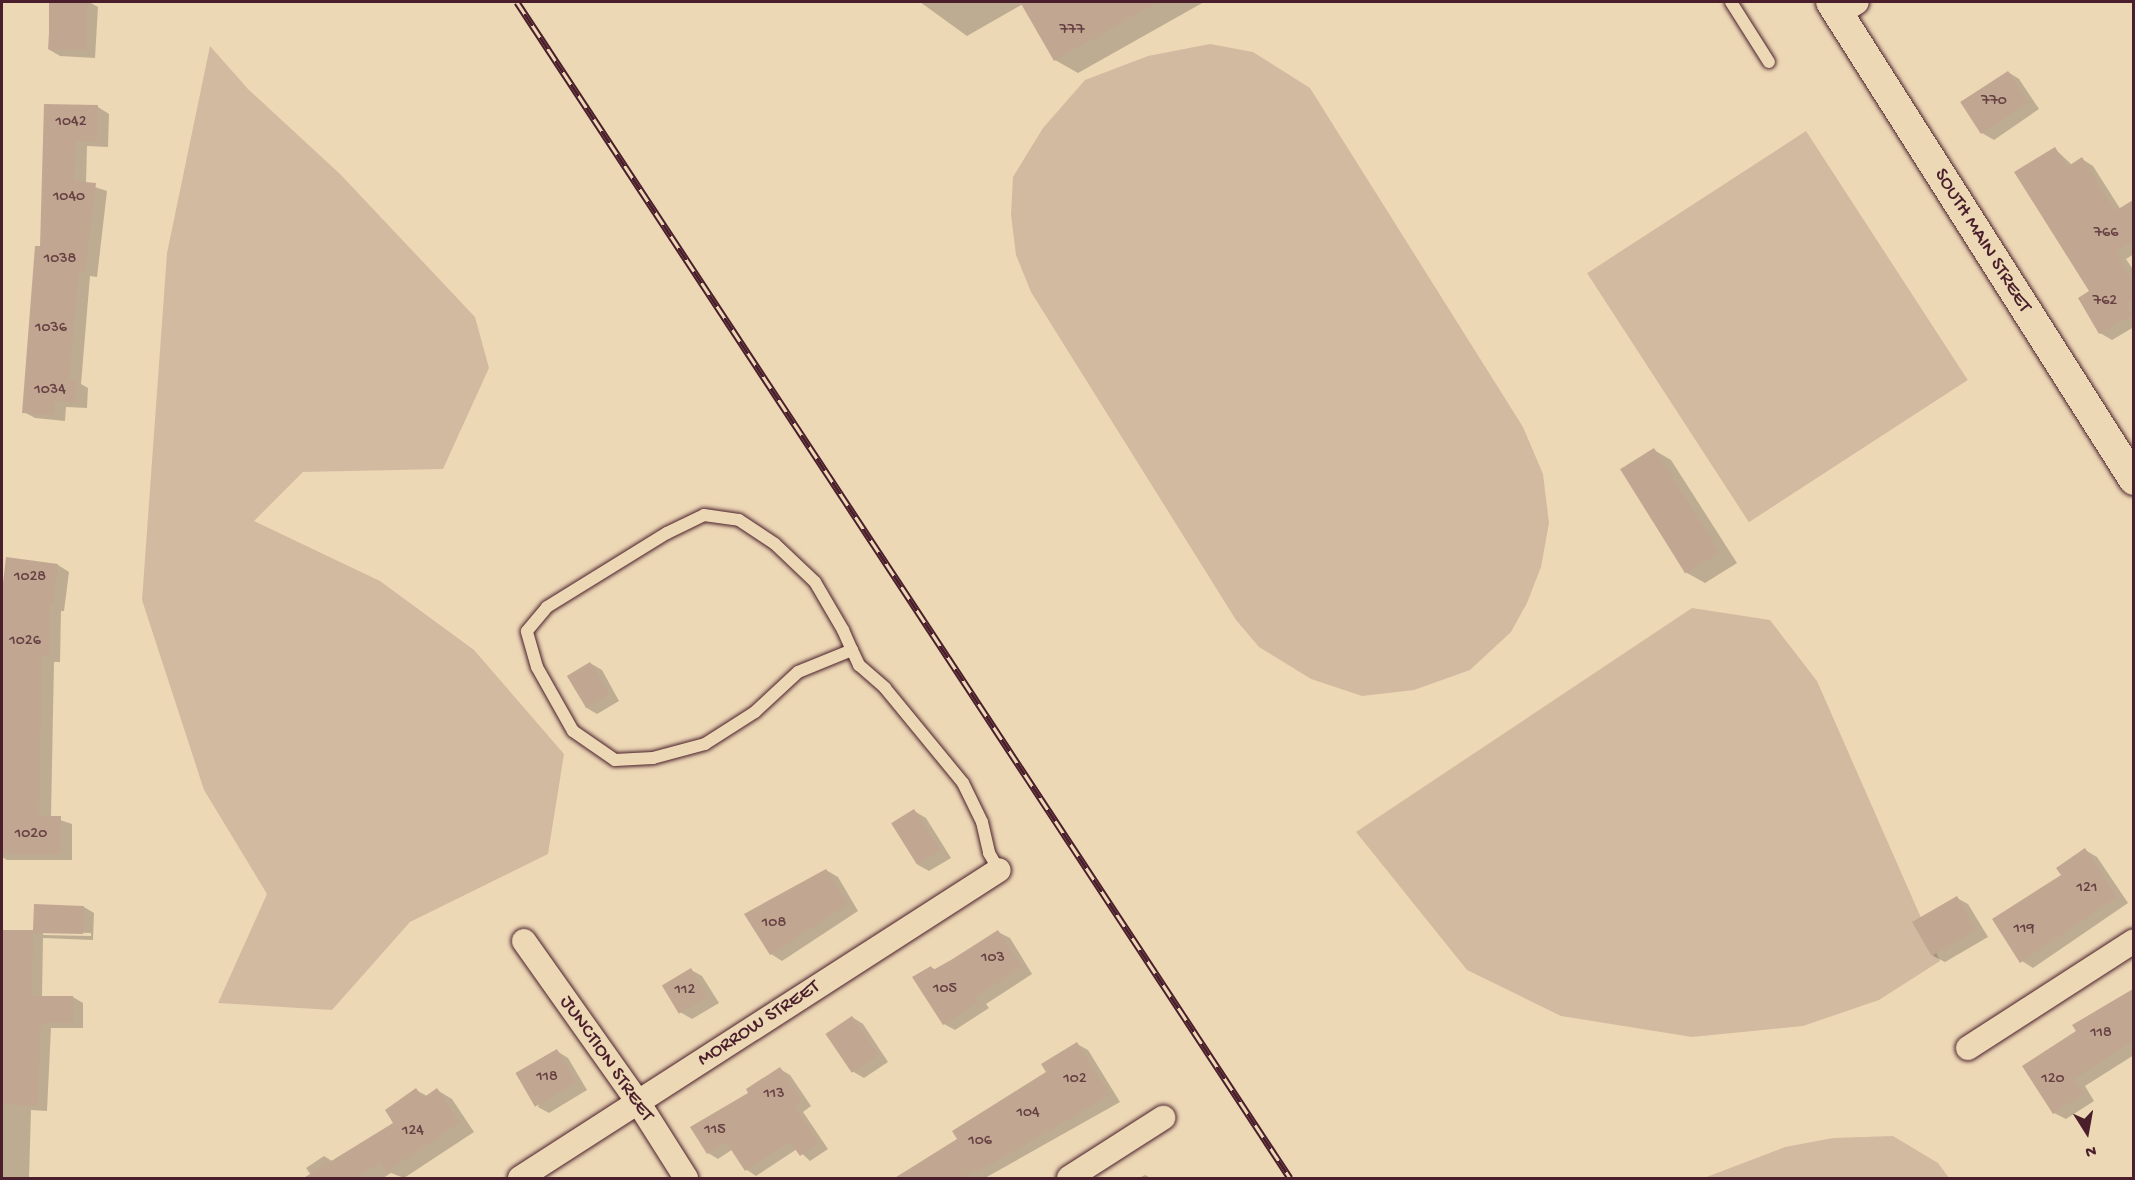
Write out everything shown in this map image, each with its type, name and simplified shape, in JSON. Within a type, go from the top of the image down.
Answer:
[{"type":"street","name":"SOUTH MAIN STREET","points":[[1842,6],[2130,468]]},
{"type":"street","name":"MORROW STREET","points":[[520,1179],[999,870]]},
{"type":"street","name":"JUNCTION STREET","points":[[524,941],[638,1102],[686,1179]]},
{"type":"street","points":[[1968,1048],[2133,941]]},
{"type":"street","points":[[1069,1179],[1163,1118]]},
{"type":"lane","points":[[1731,2],[1769,62]]},
{"type":"lane","points":[[852,650],[798,672],[755,712],[705,744],[653,758],[615,760],[573,731],[537,667],[527,632],[547,607],[704,515],[739,520],[775,544],[815,582],[852,650],[859,665],[885,688],[963,783],[982,822],[989,853],[999,870]]},
{"type":"shaded area","points":[[1210,44],[1253,52],[1310,88],[1523,427],[1543,474],[1549,523],[1541,567],[1527,603],[1511,632],[1470,670],[1414,690],[1362,696],[1311,679],[1259,647],[1236,620],[1031,292],[1016,255],[1011,215],[1013,177],[1043,128],[1085,80],[1148,56]]},
{"type":"shaded area","points":[[210,46],[248,89],[340,174],[475,317],[489,368],[443,469],[303,472],[254,521],[380,581],[474,650],[564,754],[548,854],[410,922],[332,1010],[218,1003],[267,894],[204,790],[142,600],[167,253]]},
{"type":"shaded area","points":[[1806,131],[1968,380],[1749,522],[1587,273]]},
{"type":"shaded area","points":[[1692,608],[1770,620],[1817,681],[1940,961],[1879,1000],[1803,1026],[1692,1037],[1561,1016],[1467,970],[1356,832]]},
{"type":"shaded area","points":[[1893,1136],[1938,1163],[1949,1178],[1704,1178],[1785,1147],[1833,1138]]},
{"type":"building","points":[[49,2],[87,2],[87,50],[49,50]]},
{"type":"building","points":[[1020,2],[1158,2],[1054,61]]},
{"type":"building","points":[[2008,71],[2029,103],[1981,134],[1960,102]]},
{"type":"building","points":[[44,104],[98,105],[97,141],[76,141],[74,181],[96,183],[85,271],[79,271],[69,380],[77,380],[76,403],[55,401],[54,415],[22,413],[35,246],[40,246]]},
{"type":"building","points":[[2055,147],[2067,167],[2082,157],[2115,211],[2133,200],[2133,241],[2116,252],[2133,283],[2133,299],[2126,304],[2132,315],[2099,334],[2078,298],[2089,291],[2014,172]]},
{"type":"building","points":[[1654,448],[1719,552],[1685,574],[1620,469]]},
{"type":"building","points":[[6,557],[58,564],[53,606],[50,605],[49,657],[42,656],[39,816],[61,816],[60,854],[2,854],[2,592]]},
{"type":"building","points":[[590,662],[609,694],[586,708],[567,676]]},
{"type":"building","points":[[914,809],[940,851],[917,865],[891,823]]},
{"type":"building","points":[[2085,848],[2117,897],[2020,963],[1992,919],[2061,875],[2056,868]]},
{"type":"building","points":[[826,869],[848,904],[770,955],[744,914]]},
{"type":"building","points":[[1957,896],[1976,930],[1931,956],[1912,922]]},
{"type":"building","points":[[34,904],[84,906],[83,934],[33,933],[32,996],[73,996],[73,1023],[41,1023],[37,1106],[2,1104],[2,930],[33,930]]},
{"type":"building","points":[[998,930],[1022,967],[975,997],[979,1002],[943,1025],[912,977],[931,966],[933,970]]},
{"type":"building","points":[[691,968],[708,996],[679,1014],[662,986]]},
{"type":"building","points":[[2133,989],[2133,1041],[2074,1079],[2084,1094],[2053,1114],[2022,1066],[2076,1031],[2072,1025]]},
{"type":"building","points":[[852,1016],[878,1055],[852,1073],[825,1034]]},
{"type":"building","points":[[1077,1042],[1110,1095],[977,1172],[975,1169],[960,1179],[893,1179],[957,1139],[952,1131],[1046,1072],[1041,1064]]},
{"type":"building","points":[[557,1049],[576,1083],[535,1107],[515,1073]]},
{"type":"building","points":[[780,1067],[802,1100],[794,1106],[819,1143],[800,1156],[790,1142],[745,1171],[726,1142],[707,1154],[690,1127],[748,1093],[746,1089]]},
{"type":"building","points":[[416,1088],[423,1098],[437,1088],[460,1123],[386,1172],[380,1163],[354,1179],[302,1179],[393,1123],[385,1110]]},
{"type":"railway","points":[[517,2],[1290,1178]]}]
